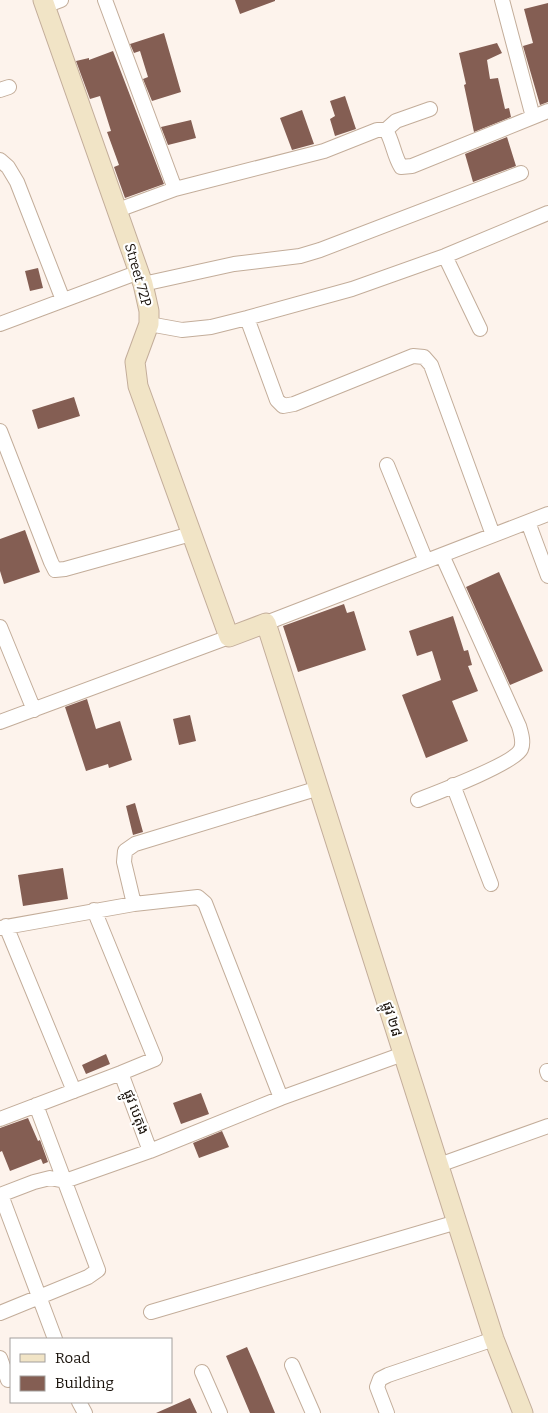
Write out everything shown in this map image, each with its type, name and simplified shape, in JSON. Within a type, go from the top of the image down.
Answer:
[{"type":"street","points":[[105,0],[175,189]]},
{"type":"street","points":[[502,0],[533,117]]},
{"type":"street","name":"Street 72P","points":[[50,2],[141,278],[149,311],[148,324],[135,362],[138,386],[228,637]]},
{"type":"street","points":[[118,210],[175,189],[324,151],[377,130],[386,130],[396,121],[430,109]]},
{"type":"street","points":[[386,130],[401,168],[412,166],[548,111]]},
{"type":"street","points":[[0,160],[8,167],[17,182],[63,300]]},
{"type":"street","points":[[0,324],[63,300],[141,278],[300,256],[521,173]]},
{"type":"street","points":[[148,324],[182,330],[211,327],[352,289],[445,256],[548,213]]},
{"type":"street","points":[[445,256],[480,329]]},
{"type":"street","points":[[247,318],[277,400],[283,406],[294,404],[413,356],[424,356],[431,365],[493,535]]},
{"type":"street","points":[[0,431],[50,562],[55,570],[65,569],[191,534]]},
{"type":"street","points":[[387,465],[426,561]]},
{"type":"street","points":[[0,722],[266,623],[548,514]]},
{"type":"street","points":[[528,522],[548,576]]},
{"type":"street","points":[[418,800],[514,757],[521,751],[523,743],[520,726],[442,555]]},
{"type":"street","name":"ផ្លូវ ២៨","points":[[266,623],[494,1338],[523,1413]]},
{"type":"street","points":[[0,627],[34,710]]},
{"type":"street","points":[[452,786],[491,884]]},
{"type":"street","points":[[134,904],[124,862],[125,851],[135,844],[319,788]]},
{"type":"street","points":[[74,1091],[3,927],[94,910],[198,897],[205,903],[282,1098]]},
{"type":"street","points":[[0,1119],[154,1059],[94,910]]},
{"type":"street","points":[[55,1338],[0,1195],[50,1178],[65,1181],[150,1151],[282,1098],[403,1054]]},
{"type":"street","name":"ផ្លូវ បេតុង","points":[[121,1073],[150,1151]]},
{"type":"street","points":[[0,1313],[88,1277],[98,1270],[36,1105]]},
{"type":"street","points":[[438,1165],[548,1126]]},
{"type":"street","points":[[151,1312],[457,1222]]},
{"type":"street","points":[[386,1413],[377,1386],[380,1380],[388,1375],[494,1338]]},
{"type":"street","points":[[0,1358],[8,1380]]},
{"type":"street","points":[[292,1365],[313,1413]]},
{"type":"street","points":[[202,1372],[220,1413]]},
{"type":"building","points":[[235,0],[275,0],[275,1],[240,14]]},
{"type":"building","points":[[548,3],[548,102],[540,105],[523,46],[533,43],[524,9]]},
{"type":"building","points":[[164,33],[181,92],[152,101],[143,79],[148,77],[140,51],[134,53],[130,44]]},
{"type":"building","points":[[497,43],[502,53],[487,60],[490,79],[498,78],[505,109],[509,108],[511,117],[474,132],[459,53]]},
{"type":"building","points":[[113,51],[164,184],[125,198],[114,167],[119,165],[107,132],[111,131],[100,96],[90,99],[76,61],[89,58],[89,60]]},
{"type":"building","points":[[345,96],[356,129],[335,136],[330,119],[335,116],[330,101]]},
{"type":"building","points":[[302,110],[314,144],[292,150],[280,118]]},
{"type":"building","points":[[191,120],[196,138],[168,145],[161,127]]},
{"type":"building","points":[[507,137],[516,166],[473,182],[465,154]]},
{"type":"building","points":[[38,268],[43,288],[30,291],[25,271]]},
{"type":"building","points":[[74,397],[80,416],[38,429],[32,410]]},
{"type":"building","points":[[25,530],[40,572],[4,584],[0,571],[0,539]]},
{"type":"building","points":[[499,572],[543,671],[510,685],[466,587]]},
{"type":"building","points":[[344,604],[347,613],[354,611],[366,650],[298,672],[283,626]]},
{"type":"building","points":[[453,616],[464,651],[468,650],[472,665],[468,666],[478,691],[452,701],[468,741],[426,758],[402,695],[441,680],[432,651],[417,656],[409,631]]},
{"type":"building","points":[[87,699],[96,729],[120,721],[132,760],[109,768],[108,764],[86,771],[65,707]]},
{"type":"building","points":[[190,715],[196,741],[179,745],[173,719]]},
{"type":"building","points":[[135,803],[143,832],[133,835],[126,806]]},
{"type":"building","points":[[63,868],[68,899],[23,906],[18,875]]},
{"type":"building","points":[[106,1054],[110,1064],[86,1074],[82,1065]]},
{"type":"building","points":[[201,1093],[209,1114],[181,1124],[173,1103]]},
{"type":"building","points":[[28,1118],[38,1141],[40,1140],[48,1162],[43,1164],[41,1159],[10,1171],[2,1151],[0,1152],[0,1128]]},
{"type":"building","points":[[222,1131],[229,1147],[199,1158],[193,1143]]},
{"type":"building","points":[[247,1347],[275,1413],[250,1413],[226,1356]]},
{"type":"building","points":[[190,1398],[197,1413],[156,1413]]}]
